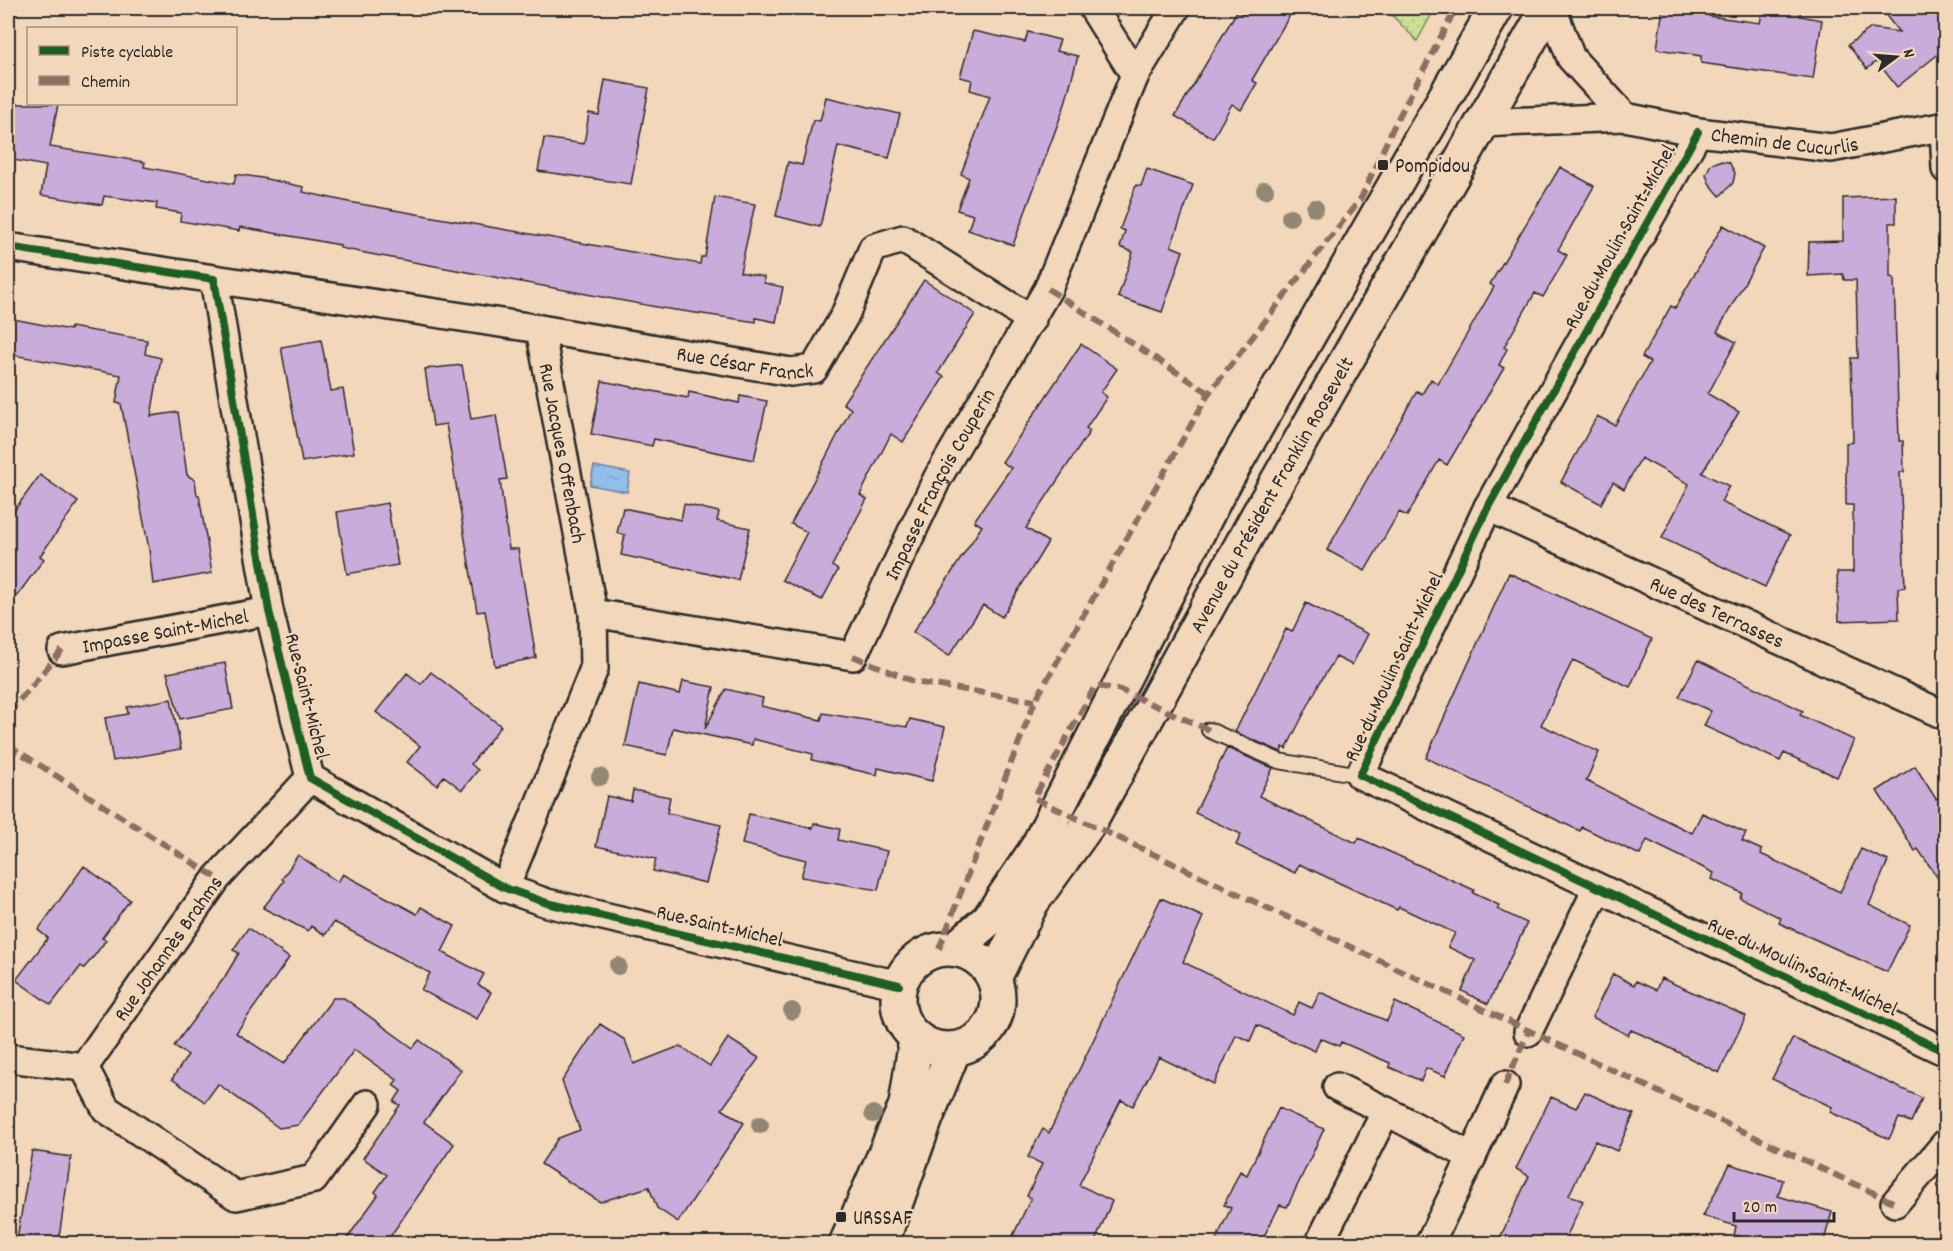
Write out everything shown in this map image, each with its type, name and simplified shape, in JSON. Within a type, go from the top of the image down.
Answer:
[{"type":"main road","name":"Avenue du Président Franklin Roosevelt","points":[[955,949],[989,919],[1037,848],[1216,497],[1496,8]]},
{"type":"main road","name":"Avenue du Président Franklin Roosevelt","points":[[993,978],[1032,902],[1089,824],[1257,517],[1548,8]]},
{"type":"main road","points":[[939,949],[955,949],[971,954],[984,964],[993,978],[998,997],[995,1015],[986,1032],[971,1044],[954,1049],[934,1048],[916,1039],[903,1024],[897,1005],[899,985],[908,968],[922,956],[939,949]]},
{"type":"main road","points":[[846,1244],[906,1105],[916,1039]]},
{"type":"main road","points":[[881,1244],[926,1118],[954,1049]]},
{"type":"street","points":[[1093,8],[1135,75]]},
{"type":"street","name":"Impasse François Couperin","points":[[593,613],[853,656],[937,479],[1032,320],[1048,289],[1135,75],[1176,8]]},
{"type":"street","points":[[1552,8],[1571,58],[1625,117]]},
{"type":"street","name":"Chemin de Cucurlis","points":[[1481,123],[1625,117],[1698,132],[1831,148],[1945,127]]},
{"type":"street","points":[[1945,127],[1946,169]]},
{"type":"street","name":"Rue du Moulin Saint-Michel","points":[[1698,132],[1488,507],[1360,775],[1597,890],[1946,1052]]},
{"type":"street","name":"Rue César Franck","points":[[540,329],[791,372],[814,369],[845,315],[873,248],[903,239],[1032,320]]},
{"type":"street","points":[[8,247],[540,329]]},
{"type":"street","name":"Rue Saint-Michel","points":[[214,279],[269,610],[310,778],[505,888],[547,903],[899,985]]},
{"type":"street","name":"Rue Jacques Offenbach","points":[[505,888],[594,669],[593,613],[540,329]]},
{"type":"street","name":"Rue des Terrasses","points":[[1488,507],[1946,716]]},
{"type":"street","name":"Impasse Saint-Michel","points":[[62,650],[269,610]]},
{"type":"street","name":"Rue Johannès Brahms","points":[[84,1067],[217,878],[310,778]]},
{"type":"street","points":[[1528,1032],[1597,890]]},
{"type":"street","points":[[8,1058],[84,1067],[105,1109],[236,1196],[314,1179],[367,1104]]},
{"type":"street","points":[[1430,1244],[1505,1085]]},
{"type":"street","points":[[1337,1087],[1472,1157]]},
{"type":"street","points":[[1319,1244],[1386,1111]]},
{"type":"street","points":[[1895,1203],[1946,1143]]},
{"type":"lane","name":"Rue du Moulin Saint-Michel","points":[[1209,730],[1279,761],[1360,775]]},
{"type":"green space","points":[[1385,8],[1435,8],[1417,41]]},
{"type":"water","points":[[594,466],[630,473],[627,492],[590,485]]},
{"type":"building","points":[[1246,8],[1294,8],[1252,80],[1257,83],[1241,110],[1232,104],[1213,138],[1175,116],[1237,11],[1242,14]]},
{"type":"building","points":[[1663,8],[1711,8],[1709,16],[1760,23],[1763,8],[1801,8],[1800,16],[1822,20],[1813,79],[1701,63],[1701,56],[1657,49]]},
{"type":"building","points":[[1880,8],[1946,8],[1946,48],[1897,87],[1877,61],[1867,69],[1848,45],[1871,28],[1899,32]]},
{"type":"building","points":[[973,31],[1025,42],[1028,32],[1060,40],[1056,51],[1078,56],[1064,107],[1013,245],[968,230],[973,215],[957,210],[969,178],[961,174],[990,96],[970,90],[972,80],[960,77]]},
{"type":"building","points":[[605,80],[649,88],[631,184],[538,171],[544,138],[584,144],[589,113],[599,115]]},
{"type":"building","points":[[826,97],[900,114],[889,158],[838,146],[820,227],[776,216],[788,162],[802,165],[813,120],[820,121]]},
{"type":"building","points":[[8,104],[58,105],[50,147],[145,162],[144,167],[234,184],[236,174],[262,178],[304,187],[303,192],[349,202],[700,264],[701,257],[705,257],[715,197],[755,204],[740,272],[764,277],[764,283],[783,287],[776,322],[756,318],[756,322],[662,308],[365,253],[340,248],[340,245],[240,227],[239,231],[180,221],[181,213],[156,209],[157,203],[104,196],[102,205],[41,195],[46,166],[8,159]]},
{"type":"building","points":[[1720,161],[1729,162],[1735,173],[1733,183],[1720,196],[1709,183],[1706,174],[1711,164]]},
{"type":"building","points":[[1560,167],[1594,186],[1558,250],[1567,255],[1543,297],[1535,293],[1504,347],[1507,349],[1499,365],[1504,368],[1447,465],[1439,460],[1407,516],[1399,512],[1365,571],[1327,550],[1417,391],[1422,394],[1431,379],[1438,384],[1494,287],[1490,284]]},
{"type":"building","points":[[1147,169],[1193,185],[1171,246],[1183,251],[1162,312],[1118,297],[1133,252],[1120,247],[1125,231],[1120,229],[1136,185],[1141,186]]},
{"type":"building","points":[[1896,196],[1896,223],[1890,223],[1890,277],[1894,278],[1899,441],[1903,441],[1904,472],[1900,472],[1905,587],[1898,588],[1899,619],[1839,621],[1837,572],[1853,572],[1853,505],[1846,505],[1846,443],[1853,442],[1851,358],[1858,358],[1856,280],[1844,280],[1843,274],[1808,276],[1809,242],[1843,241],[1843,198]]},
{"type":"building","points":[[1723,225],[1764,248],[1717,332],[1736,342],[1708,394],[1739,412],[1702,473],[1729,486],[1721,502],[1790,535],[1765,587],[1662,538],[1689,484],[1641,458],[1624,489],[1613,482],[1601,504],[1561,482],[1597,416],[1615,425],[1650,362],[1642,357],[1671,306],[1675,308]]},
{"type":"building","points":[[924,280],[975,314],[938,373],[944,377],[903,442],[891,434],[860,495],[867,499],[832,566],[838,570],[822,600],[782,580],[807,532],[791,524],[851,409],[843,403]]},
{"type":"building","points":[[8,318],[70,330],[71,327],[147,340],[145,354],[161,358],[151,416],[178,412],[187,475],[195,480],[197,495],[199,495],[212,573],[153,584],[149,549],[121,404],[116,403],[121,375],[8,354]]},
{"type":"building","points":[[321,340],[331,391],[343,389],[354,453],[302,462],[281,347]]},
{"type":"building","points":[[1081,344],[1117,369],[1101,392],[1107,397],[1086,428],[1090,431],[1026,528],[1048,542],[1002,617],[983,605],[949,656],[913,632],[982,526],[974,521],[1011,468],[1002,462]]},
{"type":"building","points":[[462,365],[471,419],[496,415],[507,479],[500,480],[509,549],[518,549],[536,658],[495,666],[485,611],[477,612],[446,424],[433,426],[425,369]]},
{"type":"building","points":[[602,381],[688,398],[689,392],[739,403],[740,396],[767,401],[754,460],[654,439],[652,446],[591,434]]},
{"type":"building","points":[[40,475],[78,502],[40,556],[44,559],[8,608],[8,519]]},
{"type":"building","points":[[387,503],[398,565],[347,574],[337,512]]},
{"type":"building","points":[[684,504],[719,512],[717,521],[750,528],[738,580],[621,555],[625,535],[617,533],[623,508],[681,520]]},
{"type":"building","points":[[1509,573],[1652,639],[1630,687],[1573,660],[1541,725],[1599,752],[1586,781],[1692,833],[1702,813],[1746,833],[1742,841],[1762,850],[1761,854],[1840,892],[1861,849],[1888,861],[1869,905],[1910,925],[1887,972],[1779,923],[1781,918],[1740,898],[1742,893],[1712,879],[1714,873],[1647,840],[1640,855],[1582,827],[1580,831],[1426,758]]},
{"type":"building","points":[[1306,603],[1368,634],[1352,665],[1336,657],[1319,684],[1286,749],[1283,747],[1281,752],[1235,732],[1286,629],[1292,632]]},
{"type":"building","points":[[1698,660],[1803,711],[1800,715],[1854,740],[1837,777],[1784,753],[1780,761],[1704,726],[1711,711],[1679,697]]},
{"type":"building","points":[[225,663],[233,709],[180,719],[167,673]]},
{"type":"building","points":[[431,672],[501,726],[471,764],[478,770],[462,790],[444,776],[437,785],[407,762],[420,746],[376,712],[407,673],[421,684]]},
{"type":"building","points":[[683,681],[714,687],[705,729],[726,689],[763,698],[761,706],[821,720],[823,713],[907,727],[910,719],[945,727],[932,781],[878,768],[877,775],[812,760],[813,754],[753,739],[752,745],[673,728],[667,755],[625,746],[639,684],[680,694]]},
{"type":"building","points":[[171,699],[181,749],[113,761],[105,718],[128,714],[127,707]]},
{"type":"building","points":[[1227,748],[1273,768],[1259,796],[1356,843],[1359,838],[1474,890],[1473,893],[1499,905],[1497,909],[1527,923],[1488,1004],[1462,991],[1475,960],[1448,947],[1455,933],[1399,907],[1397,910],[1299,864],[1295,873],[1236,845],[1241,834],[1195,813]]},
{"type":"building","points":[[1915,766],[1936,799],[1946,794],[1946,890],[1918,849],[1915,851],[1877,791]]},
{"type":"building","points":[[633,790],[670,797],[667,813],[721,825],[706,883],[653,871],[656,859],[596,846],[607,796],[631,801]]},
{"type":"building","points":[[749,814],[813,828],[814,823],[840,829],[838,840],[887,851],[878,890],[801,877],[806,860],[742,844]]},
{"type":"building","points":[[298,855],[338,882],[343,874],[417,914],[421,907],[455,926],[442,952],[484,974],[478,985],[491,992],[477,1019],[421,990],[430,973],[334,922],[325,935],[311,926],[308,931],[263,908],[284,881],[282,879]]},
{"type":"building","points":[[84,866],[130,900],[102,938],[106,940],[95,955],[84,968],[81,966],[51,1005],[16,980],[48,938],[38,930]]},
{"type":"building","points":[[1161,898],[1203,917],[1183,962],[1293,1015],[1299,1002],[1312,1008],[1320,992],[1387,1021],[1395,1002],[1464,1034],[1445,1076],[1426,1068],[1421,1081],[1389,1067],[1390,1063],[1341,1042],[1339,1046],[1320,1038],[1315,1051],[1257,1025],[1250,1041],[1236,1035],[1214,1084],[1159,1057],[1133,1106],[1121,1100],[1079,1185],[1112,1201],[1094,1244],[1009,1244],[1031,1198],[1027,1196],[1042,1164],[1028,1157],[1043,1129],[1049,1133]]},
{"type":"building","points":[[248,928],[289,958],[236,1033],[284,1064],[333,998],[344,998],[413,1048],[419,1040],[461,1070],[424,1122],[454,1144],[385,1244],[343,1244],[378,1195],[375,1192],[387,1175],[363,1158],[400,1105],[394,1102],[401,1091],[393,1085],[397,1080],[354,1050],[298,1125],[279,1128],[218,1084],[205,1102],[172,1079],[188,1055],[174,1046],[224,978],[239,953],[233,950]]},
{"type":"building","points":[[1613,974],[1634,985],[1636,981],[1656,990],[1661,978],[1746,1016],[1719,1073],[1652,1039],[1631,1030],[1628,1035],[1592,1017]]},
{"type":"building","points":[[600,1024],[625,1040],[634,1064],[680,1046],[710,1066],[728,1038],[759,1058],[722,1109],[744,1123],[678,1222],[657,1208],[649,1187],[600,1202],[541,1164],[558,1138],[580,1130],[562,1081]]},
{"type":"building","points":[[1793,1038],[1922,1098],[1911,1122],[1899,1118],[1889,1139],[1830,1112],[1832,1107],[1772,1079]]},
{"type":"building","points":[[1585,1092],[1634,1114],[1617,1151],[1595,1141],[1569,1195],[1583,1201],[1563,1244],[1497,1244],[1529,1176],[1516,1169],[1551,1097],[1576,1108]]},
{"type":"building","points":[[1279,1108],[1324,1129],[1300,1180],[1287,1207],[1280,1205],[1260,1244],[1214,1244],[1231,1208],[1224,1205],[1240,1171],[1247,1175]]},
{"type":"building","points":[[32,1151],[71,1157],[58,1244],[16,1244]]},
{"type":"building","points":[[1730,1164],[1783,1180],[1778,1196],[1832,1212],[1823,1244],[1771,1244],[1734,1235],[1736,1226],[1703,1216]]},
{"type":"marked path","points":[[939,949],[1035,701],[1209,393],[1361,198],[1393,128],[1456,8]]},
{"type":"marked path","points":[[1048,289],[1209,393]]},
{"type":"marked path","points":[[8,714],[62,650]]},
{"type":"marked path","points":[[853,656],[915,682],[1035,701]]},
{"type":"marked path","points":[[1209,730],[1118,689],[1095,686],[1034,798],[1895,1203]]},
{"type":"marked path","points":[[8,745],[217,878]]},
{"type":"marked path","points":[[1505,1085],[1528,1032]]},
{"type":"cycle path","points":[[1698,132],[1488,507],[1360,775],[1946,1052]]},
{"type":"cycle path","points":[[8,247],[214,279],[269,611],[310,778],[505,888],[547,903],[899,985]]},
{"type":"place","name":"Pompidou","points":[[1383,165]]},
{"type":"place","name":"URSSAF","points":[[841,1217]]}]
